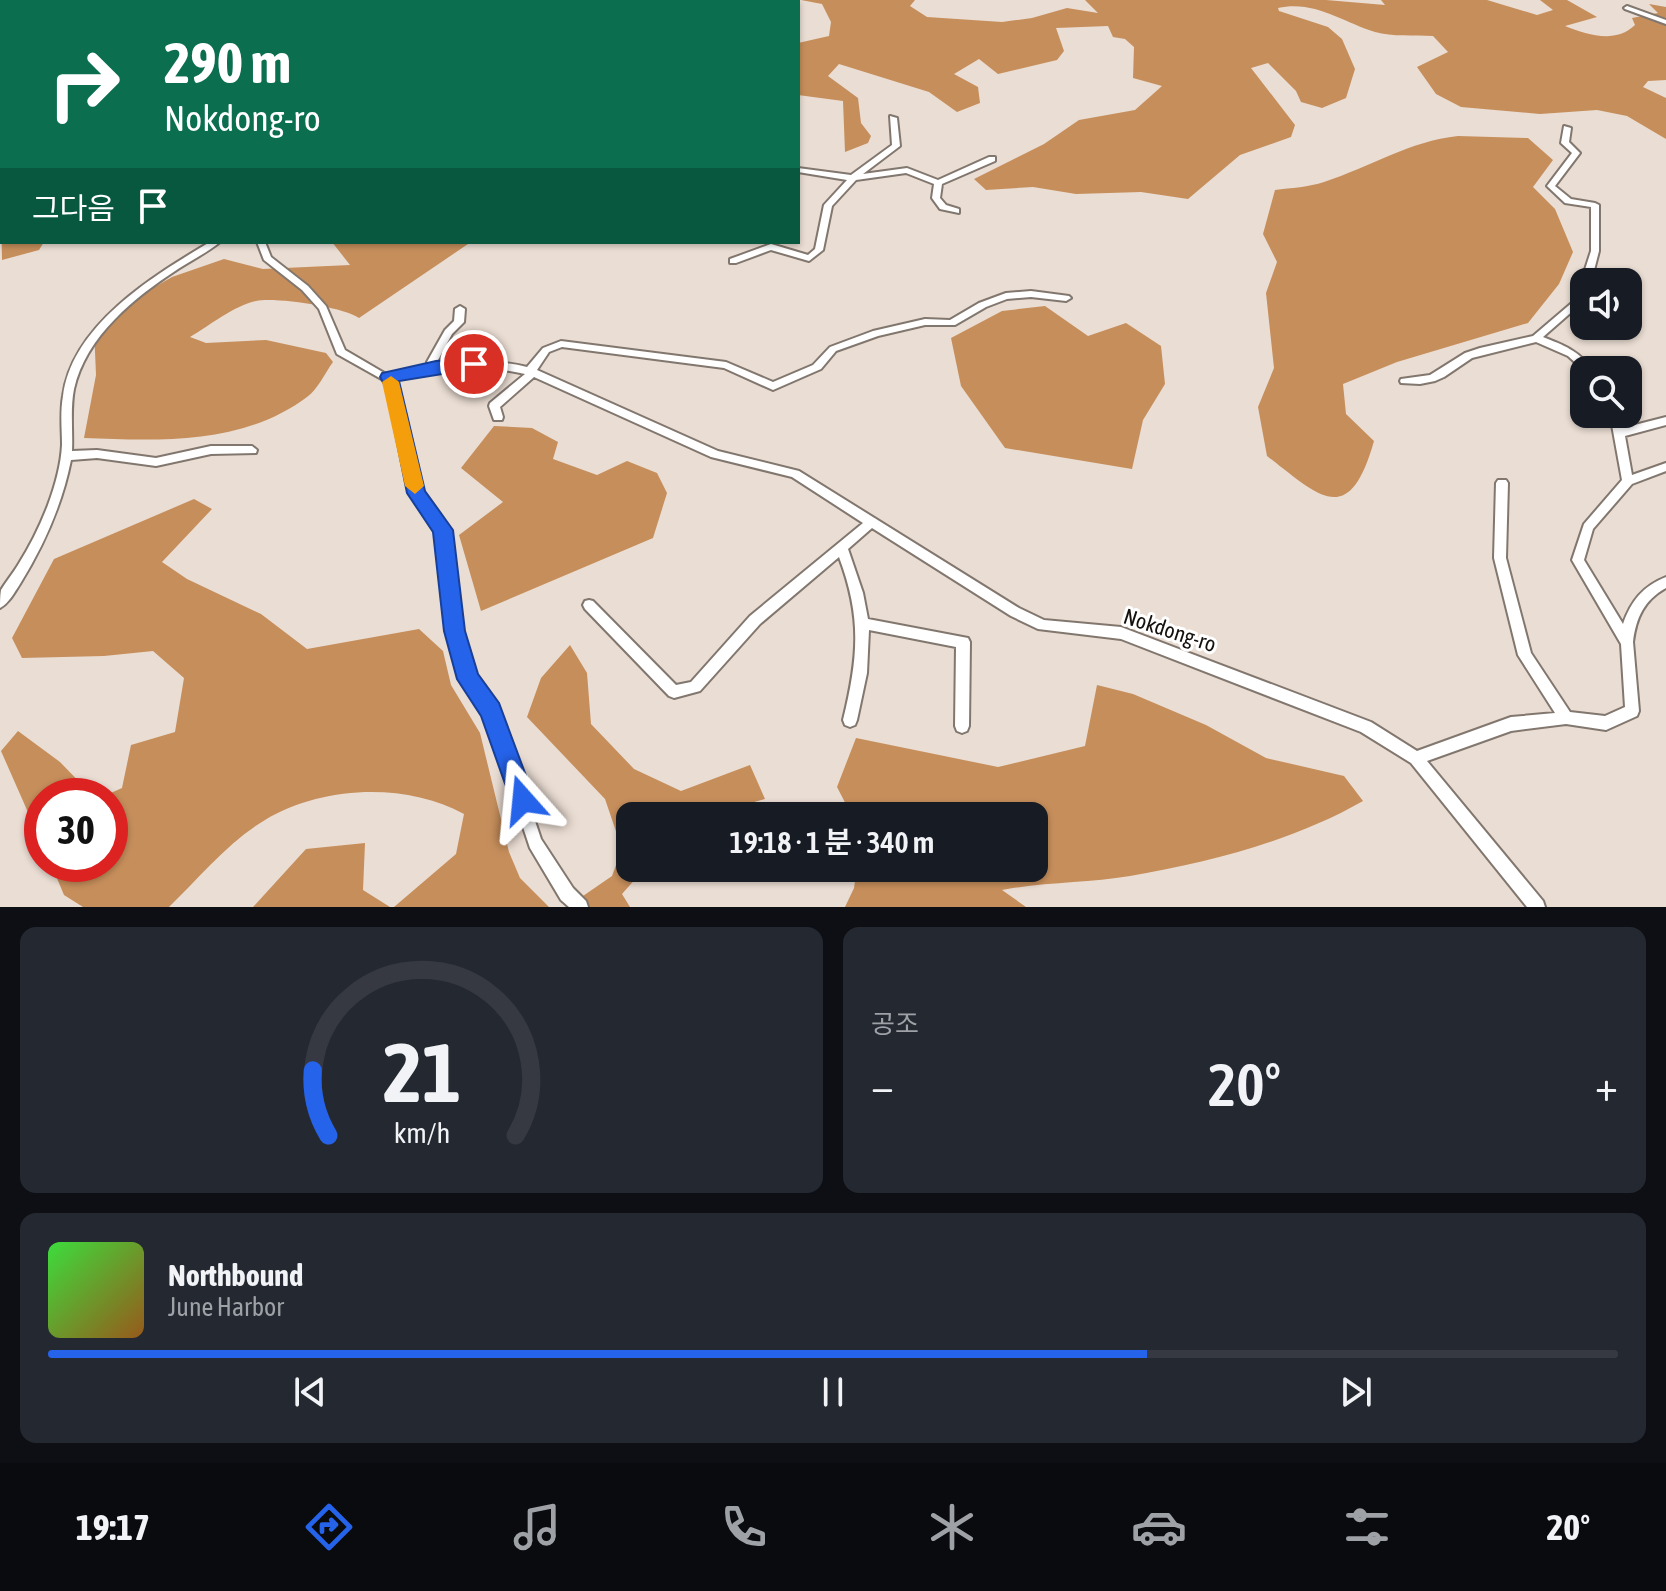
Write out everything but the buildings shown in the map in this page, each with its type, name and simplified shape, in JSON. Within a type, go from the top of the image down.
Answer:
[{"type":"street","points":[[1627,8],[1666,22]]},
{"type":"street","points":[[733,261],[771,247],[809,258],[819,250],[828,205],[853,178],[896,146],[893,118]]},
{"type":"street","points":[[1567,128],[1565,143],[1576,153],[1551,186],[1568,201],[1595,205],[1595,251],[1590,268]]},
{"type":"street","points":[[800,170],[853,178],[907,170],[938,183],[992,159]]},
{"type":"street","points":[[938,183],[936,198],[943,207],[956,211]]},
{"type":"street","points":[[0,603],[29,560],[58,499],[66,456],[69,390],[94,337],[146,286],[213,244]]},
{"type":"street","points":[[262,244],[267,258],[305,288],[323,308],[341,352],[388,377],[397,400],[416,493],[443,530],[454,631],[468,679],[491,710],[517,779],[535,843],[567,894],[580,907]]},
{"type":"street","points":[[498,417],[494,406],[532,372],[546,350],[561,344],[726,365],[773,386],[817,367],[833,349],[876,333],[925,322],[952,323],[973,307],[1002,296],[1028,292],[1066,298]]},
{"type":"street","points":[[436,367],[432,362],[448,332],[459,322],[460,309]]},
{"type":"street","points":[[1405,381],[1423,382],[1446,375],[1462,359],[1480,351],[1519,345],[1536,338],[1570,309]]},
{"type":"street","points":[[1536,338],[1576,356]]},
{"type":"street","name":"Nokdong-ro","points":[[388,377],[436,367],[502,363],[532,372],[715,454],[795,474],[1015,612],[1043,625],[1121,633],[1366,727],[1416,758],[1537,907]]},
{"type":"street","points":[[1621,433],[1666,421]]},
{"type":"street","points":[[1619,428],[1628,481]]},
{"type":"street","points":[[66,456],[97,454],[156,462],[211,450],[252,450]]},
{"type":"street","points":[[1627,643],[1578,560],[1588,527],[1628,481],[1666,467]]},
{"type":"street","points":[[1502,483],[1500,558],[1525,655],[1566,718]]},
{"type":"street","points":[[589,605],[674,692],[695,687],[755,620],[872,522]]},
{"type":"street","points":[[841,547],[854,578],[864,624],[864,658],[850,720]]},
{"type":"street","points":[[1416,758],[1511,724],[1566,718],[1606,723],[1632,711],[1627,628],[1641,599],[1666,582]]},
{"type":"street","points":[[864,624],[963,642],[962,726]]},
{"type":"shaded area","points":[[801,0],[915,0],[910,6],[927,17],[1002,22],[1032,18],[1067,8],[1098,13],[1085,0],[1326,0],[1385,5],[1381,0],[1487,0],[1537,15],[1553,10],[1540,0],[1567,0],[1597,17],[1565,26],[1610,36],[1635,25],[1632,18],[1658,13],[1649,4],[1666,7],[1666,80],[1648,81],[1643,87],[1666,98],[1666,139],[1627,116],[1597,110],[1540,114],[1461,107],[1436,94],[1417,67],[1448,52],[1433,36],[1382,34],[1316,9],[1291,6],[1278,8],[1279,11],[1328,27],[1342,39],[1355,69],[1346,98],[1322,108],[1301,102],[1296,91],[1268,63],[1251,68],[1295,125],[1291,137],[1240,155],[1188,199],[1141,192],[1076,194],[1033,187],[986,190],[974,179],[1044,144],[1079,120],[1135,110],[1162,86],[1133,78],[1134,47],[1125,39],[1113,37],[1108,26],[1056,28],[1064,51],[1057,60],[998,74],[979,59],[954,74],[978,87],[980,103],[957,112],[929,92],[839,64],[828,76],[858,98],[861,123],[871,136],[868,143],[845,152],[843,101],[800,95],[800,43],[829,36],[831,22],[822,4]]},
{"type":"shaded area","points":[[1458,136],[1528,138],[1553,160],[1533,187],[1555,209],[1573,252],[1559,284],[1528,323],[1397,362],[1343,384],[1346,414],[1374,441],[1354,486],[1343,495],[1331,497],[1303,483],[1267,456],[1258,407],[1274,368],[1266,293],[1277,262],[1263,234],[1275,190],[1324,182],[1423,143]]},
{"type":"shaded area","points":[[2,244],[43,244],[39,250],[2,260]]},
{"type":"shaded area","points":[[334,244],[468,244],[359,318],[309,304],[256,301],[230,312],[190,337],[206,343],[266,340],[326,353],[333,362],[318,385],[307,397],[282,413],[256,424],[200,437],[142,440],[84,438],[96,375],[94,328],[107,314],[172,277],[224,259],[263,269],[350,265]]},
{"type":"shaded area","points":[[1045,306],[1088,336],[1126,323],[1161,346],[1165,384],[1143,420],[1132,469],[1005,448],[961,386],[951,338],[1002,311]]},
{"type":"shaded area","points":[[494,426],[532,428],[558,442],[553,459],[597,475],[627,461],[657,473],[667,493],[653,538],[481,611],[459,535],[503,502],[461,468]]},
{"type":"shaded area","points":[[194,499],[212,509],[162,562],[187,579],[261,614],[307,649],[419,629],[443,651],[451,685],[480,733],[509,852],[520,878],[549,907],[394,907],[456,854],[464,814],[416,797],[364,792],[312,800],[265,820],[227,849],[169,907],[83,907],[64,895],[59,882],[128,882],[128,778],[124,778],[131,745],[175,732],[184,678],[153,651],[22,658],[12,638],[54,559]]},
{"type":"shaded area","points":[[570,645],[587,673],[591,724],[634,769],[681,791],[750,765],[765,799],[754,802],[616,802],[616,831],[605,799],[527,717],[541,678]]},
{"type":"shaded area","points":[[1097,685],[1133,694],[1206,725],[1266,758],[1344,776],[1363,801],[1280,839],[1220,857],[1130,876],[1002,890],[1026,907],[845,907],[855,882],[1048,882],[1048,802],[845,802],[837,787],[856,738],[998,767],[1085,746]]},
{"type":"shaded area","points":[[18,731],[60,762],[76,778],[24,778],[24,803],[1,751]]},
{"type":"shaded area","points":[[365,843],[363,890],[390,907],[253,907],[306,849]]},
{"type":"shaded area","points":[[616,865],[616,882],[633,882],[622,894],[630,907],[567,907],[612,876]]},
{"type":"slow traffic","points":[[391,382],[415,486]]},
{"type":"route","points":[[474,364],[436,367],[388,377],[400,412],[416,493],[443,530],[454,631],[468,679],[491,710],[523,800]]}]
